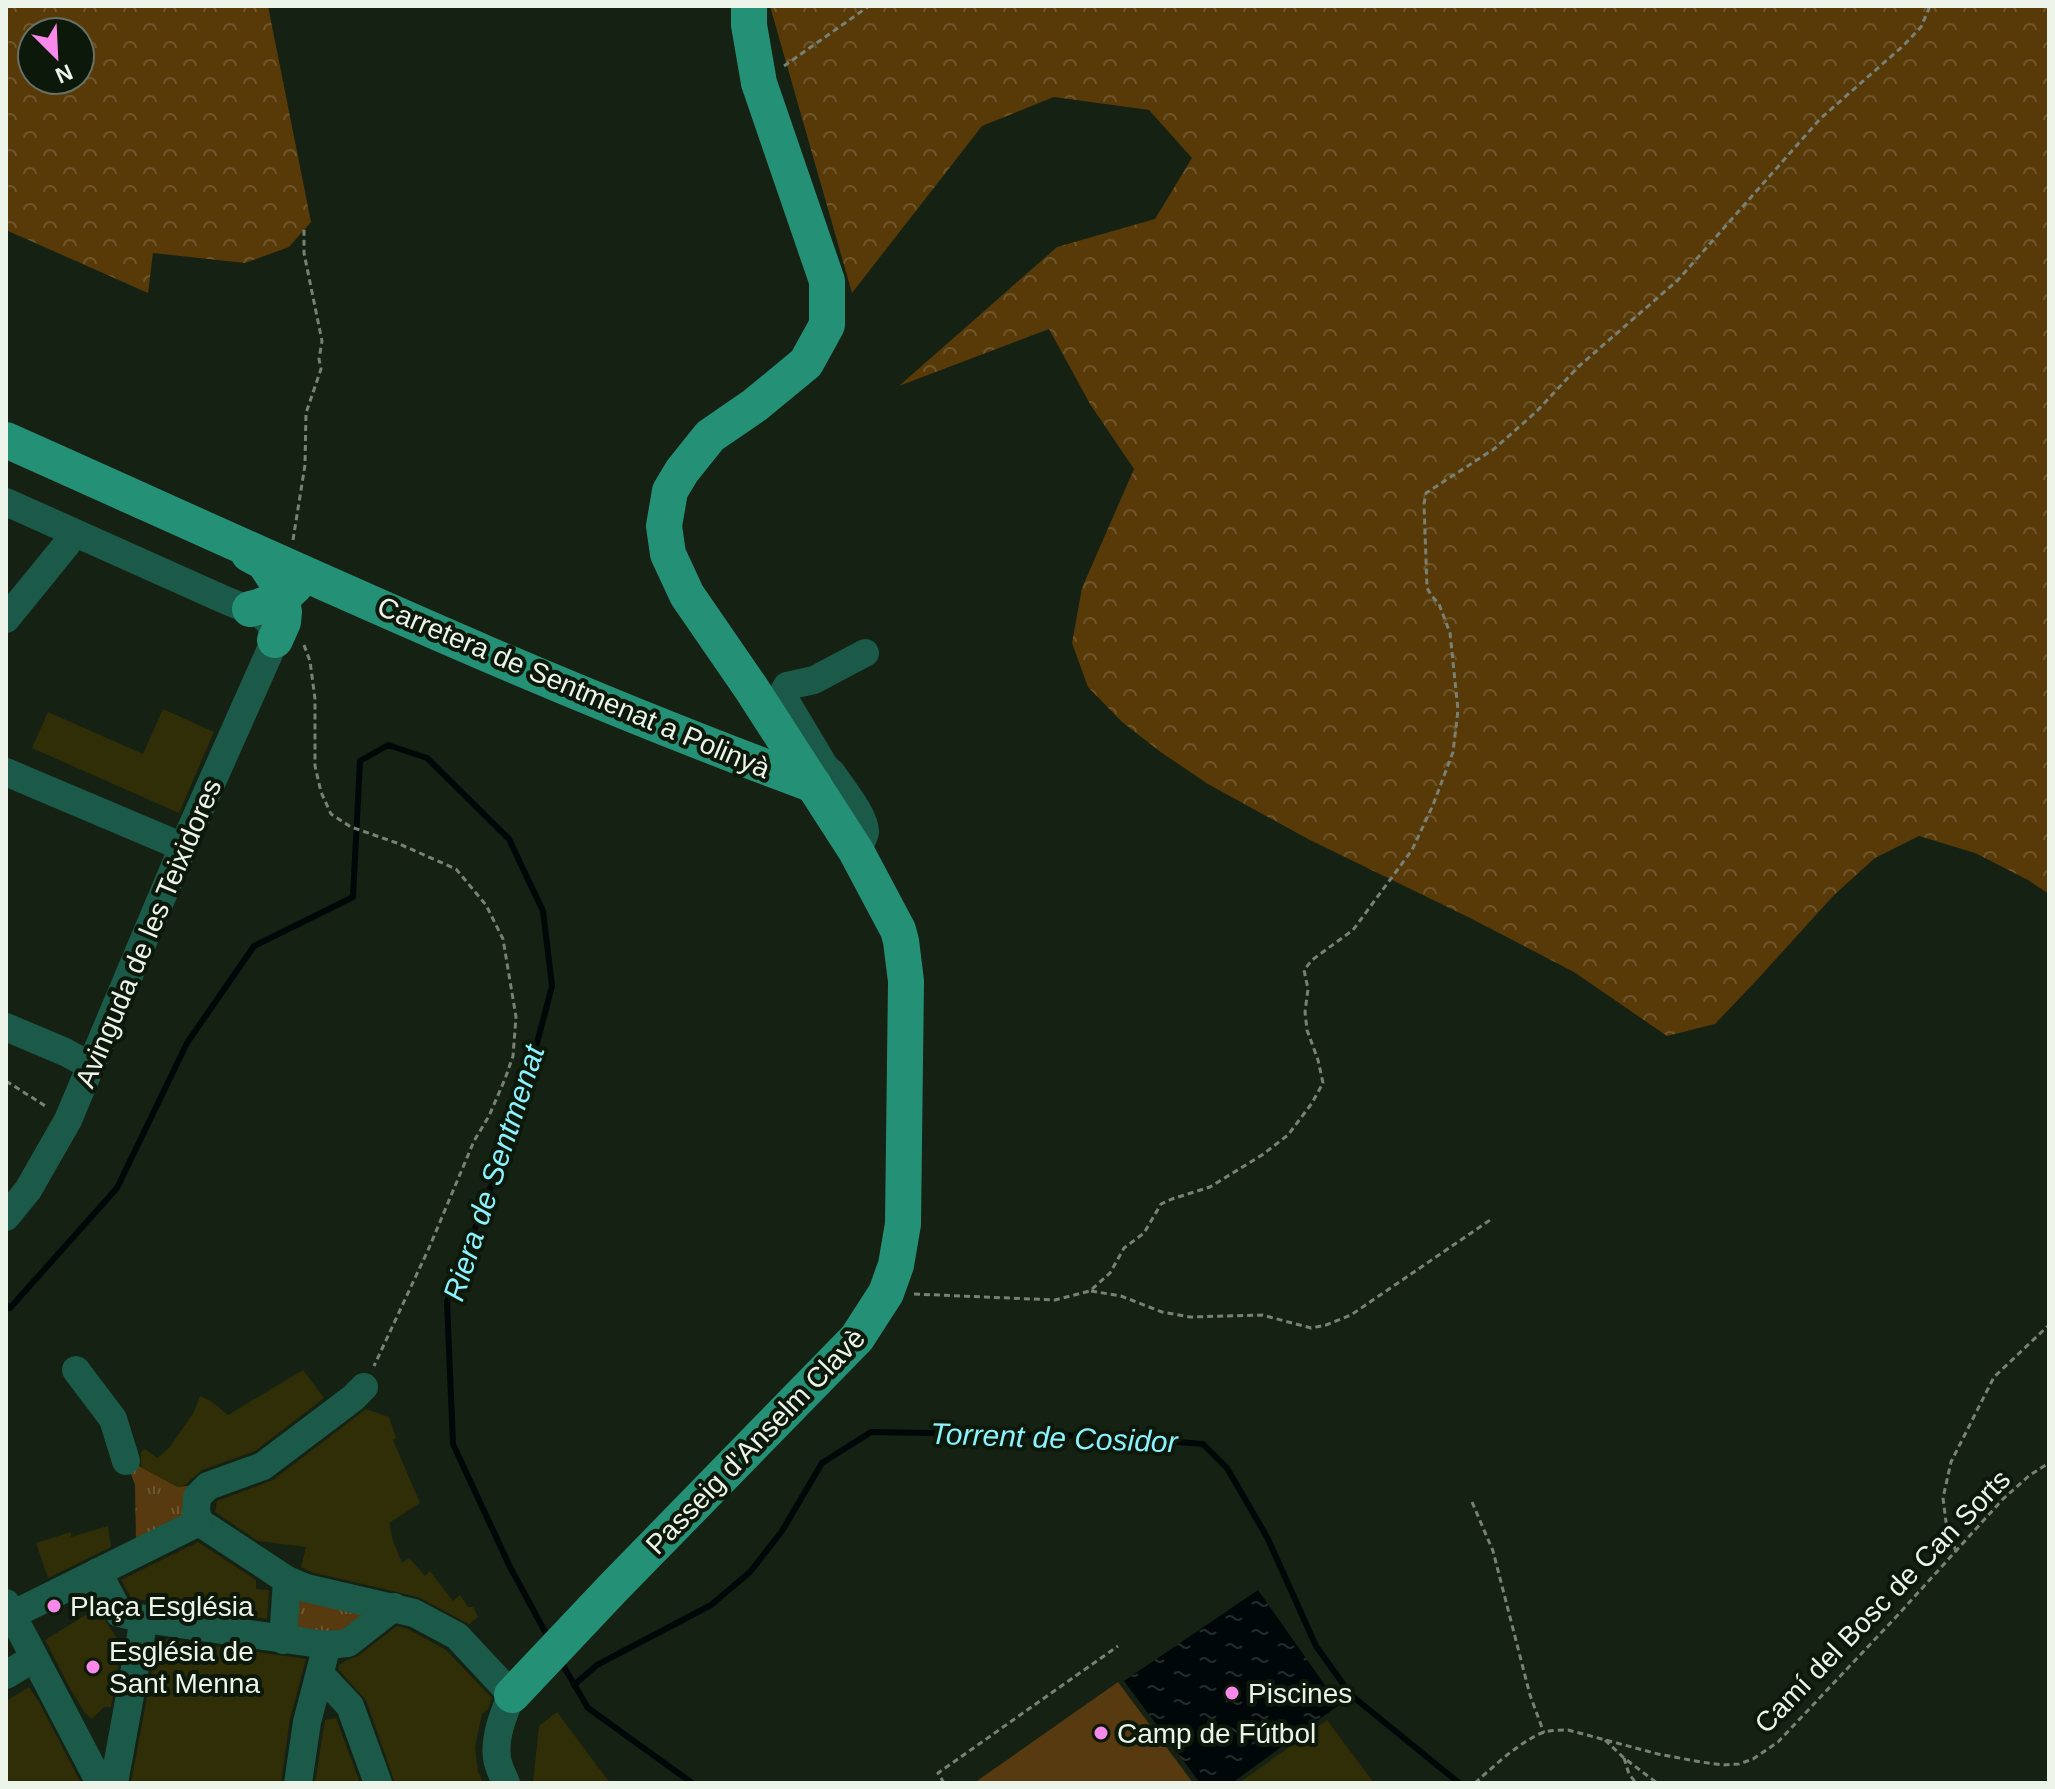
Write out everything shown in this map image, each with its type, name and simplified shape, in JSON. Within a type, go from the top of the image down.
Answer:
[{"type":"main road","name":"Passeig d'Anselm Clavè","points":[[523,1684],[857,1338],[886,1293],[896,1265],[903,1224],[906,981],[898,930],[814,773],[687,595],[668,554],[664,526],[670,491],[710,436],[755,405],[806,363],[827,325],[827,281],[759,83],[749,25],[749,6]]},
{"type":"main road","points":[[6,440],[229,539],[232,546],[264,562],[286,596]]},
{"type":"main road","name":"Carretera de Sentmenat a Polinyà","points":[[6,460],[231,555],[286,596],[647,722],[814,773]]},
{"type":"street","points":[[6,502],[225,600],[286,596]]},
{"type":"street","points":[[6,619],[67,544]]},
{"type":"street","name":"Avinguda de les Teixidores","points":[[6,1217],[28,1190],[68,1120],[286,596]]},
{"type":"street","points":[[814,773],[782,695],[787,686],[814,680],[865,653]]},
{"type":"street","points":[[6,772],[183,847]]},
{"type":"street","points":[[6,1027],[91,1066]]},
{"type":"street","points":[[76,1370],[113,1419],[126,1461]]},
{"type":"street","points":[[100,1783],[8,1612],[199,1522],[208,1486],[263,1466],[364,1387]]},
{"type":"street","points":[[199,1522],[287,1580],[306,1588],[414,1613],[457,1636],[523,1684]]},
{"type":"street","points":[[98,1572],[119,1613],[283,1640],[327,1645],[348,1643],[394,1607]]},
{"type":"street","points":[[283,1640],[287,1580]]},
{"type":"street","points":[[114,1783],[144,1619]]},
{"type":"street","points":[[298,1783],[307,1722],[327,1645]]},
{"type":"street","points":[[6,1675],[34,1658]]},
{"type":"street","points":[[320,1674],[350,1706],[378,1783]]},
{"type":"street","name":"Passeig d'Anselm Clavè","points":[[506,1783],[497,1761],[500,1726],[523,1684]]},
{"type":"path","points":[[759,83],[869,6]]},
{"type":"path","points":[[1090,1291],[1110,1273],[1124,1248],[1144,1233],[1161,1204],[1210,1187],[1262,1155],[1288,1135],[1323,1083],[1307,1030],[1305,1012],[1308,989],[1304,970],[1312,960],[1353,930],[1412,850],[1453,752],[1458,710],[1454,666],[1450,633],[1439,604],[1427,588],[1426,493],[1494,449],[1536,412],[1578,367],[1678,280],[1821,118],[1921,27],[1930,6]]},
{"type":"path","points":[[304,229],[306,266],[322,341],[321,369],[306,413],[305,465],[286,596],[310,661],[315,699],[315,766],[321,792],[331,814],[346,823],[456,869],[486,905],[503,939],[516,1017],[513,1056],[505,1079],[364,1387]]},
{"type":"path","points":[[6,1081],[68,1120]]},
{"type":"path","points":[[886,1293],[1055,1300],[1090,1291],[1121,1296],[1162,1312],[1190,1317],[1262,1315],[1311,1328],[1351,1315],[1493,1218]]},
{"type":"path","points":[[1956,1552],[1946,1522],[1943,1498],[1951,1462],[1994,1377],[2049,1325]]},
{"type":"path","name":"Camí del Bosc de Can Sorts","points":[[1544,1733],[1568,1730],[1658,1754],[1723,1765],[1753,1759],[1778,1742],[2003,1499],[2049,1463]]},
{"type":"path","points":[[1472,1502],[1493,1551],[1530,1695],[1544,1733],[1513,1752],[1475,1783]]},
{"type":"path","points":[[944,1783],[938,1773],[1118,1646]]},
{"type":"path","points":[[1604,1740],[1657,1783]]},
{"type":"path","points":[[1624,1758],[1629,1774],[1636,1783]]},
{"type":"green space","points":[[6,6],[268,6],[311,222],[289,247],[245,263],[153,253],[148,293],[6,230]]},
{"type":"green space","points":[[770,6],[2049,6],[2049,894],[1975,853],[1919,836],[1875,858],[1834,895],[1715,1024],[1667,1036],[1574,972],[1308,839],[1208,784],[1162,753],[1122,722],[1088,687],[1072,643],[1082,588],[1134,469],[1090,404],[1049,329],[899,386],[1057,247],[1155,219],[1192,158],[1149,110],[1054,97],[982,126],[852,293]]},
{"type":"green space","points":[[128,1460],[178,1487],[194,1485],[188,1515],[136,1540],[135,1485]]},
{"type":"green space","points":[[291,1589],[380,1611],[347,1638],[288,1635]]},
{"type":"green space","name":"Camp de Fútbol","points":[[1118,1682],[1193,1783],[974,1783]]},
{"type":"water","name":"Piscines","points":[[1258,1590],[1339,1705],[1232,1783],[1200,1783],[1124,1681]]},
{"type":"building","points":[[163,709],[214,732],[179,813],[32,748],[48,712],[143,754]]},
{"type":"building","points":[[303,1370],[324,1398],[255,1451],[202,1470],[185,1485],[178,1487],[141,1467],[141,1452],[145,1449],[157,1458],[169,1448],[194,1412],[200,1396],[228,1415]]},
{"type":"building","points":[[366,1409],[389,1417],[396,1438],[393,1440],[420,1503],[389,1523],[402,1563],[409,1558],[425,1576],[430,1571],[453,1601],[460,1595],[468,1607],[473,1607],[478,1617],[469,1624],[418,1597],[311,1572],[301,1567],[306,1547],[258,1541],[215,1512],[217,1501],[273,1480]]},
{"type":"building","points":[[108,1526],[111,1547],[48,1578],[36,1543],[71,1532],[71,1537]]},
{"type":"building","points":[[198,1542],[256,1580],[256,1589],[269,1590],[267,1619],[131,1598],[121,1580]]},
{"type":"building","name":"Església de Sant Menna","points":[[97,1608],[122,1646],[111,1707],[104,1707],[92,1719],[71,1690],[45,1640]]},
{"type":"building","points":[[397,1626],[446,1650],[492,1698],[488,1709],[482,1714],[475,1747],[483,1783],[395,1783],[366,1700],[338,1669],[339,1665],[358,1656]]},
{"type":"building","points":[[158,1638],[306,1659],[290,1719],[281,1783],[131,1783]]},
{"type":"building","points":[[29,1687],[81,1783],[6,1783],[6,1701]]},
{"type":"building","points":[[557,1712],[610,1783],[533,1783],[539,1726]]},
{"type":"building","points":[[336,1718],[360,1783],[315,1783],[325,1720]]},
{"type":"building","points":[[1327,1720],[1374,1783],[1239,1783]]},
{"type":"waterway","name":"Riera de Sentmenat","points":[[6,1305],[10,1308],[117,1188],[187,1043],[254,946],[353,897],[360,761],[388,745],[427,758],[509,839],[543,911],[552,986],[518,1115],[447,1302],[453,1444],[510,1567],[549,1639]]},
{"type":"waterway","name":"Torrent de Cosidor","points":[[574,1685],[597,1665],[711,1605],[750,1572],[782,1531],[822,1463],[871,1432],[1101,1436],[1203,1444],[1227,1468],[1267,1537],[1316,1646],[1351,1695],[1459,1783]]},
{"type":"waterway","name":"Riera de Sentmenat","points":[[560,1660],[588,1708],[692,1783]]},
{"type":"place","name":"Plaça Església","points":[[54,1606]]},
{"type":"place","name":"Església de Sant Menna","points":[[93,1667]]},
{"type":"place","name":"Piscines","points":[[1232,1693]]},
{"type":"place","name":"Camp de Fútbol","points":[[1101,1733]]}]
